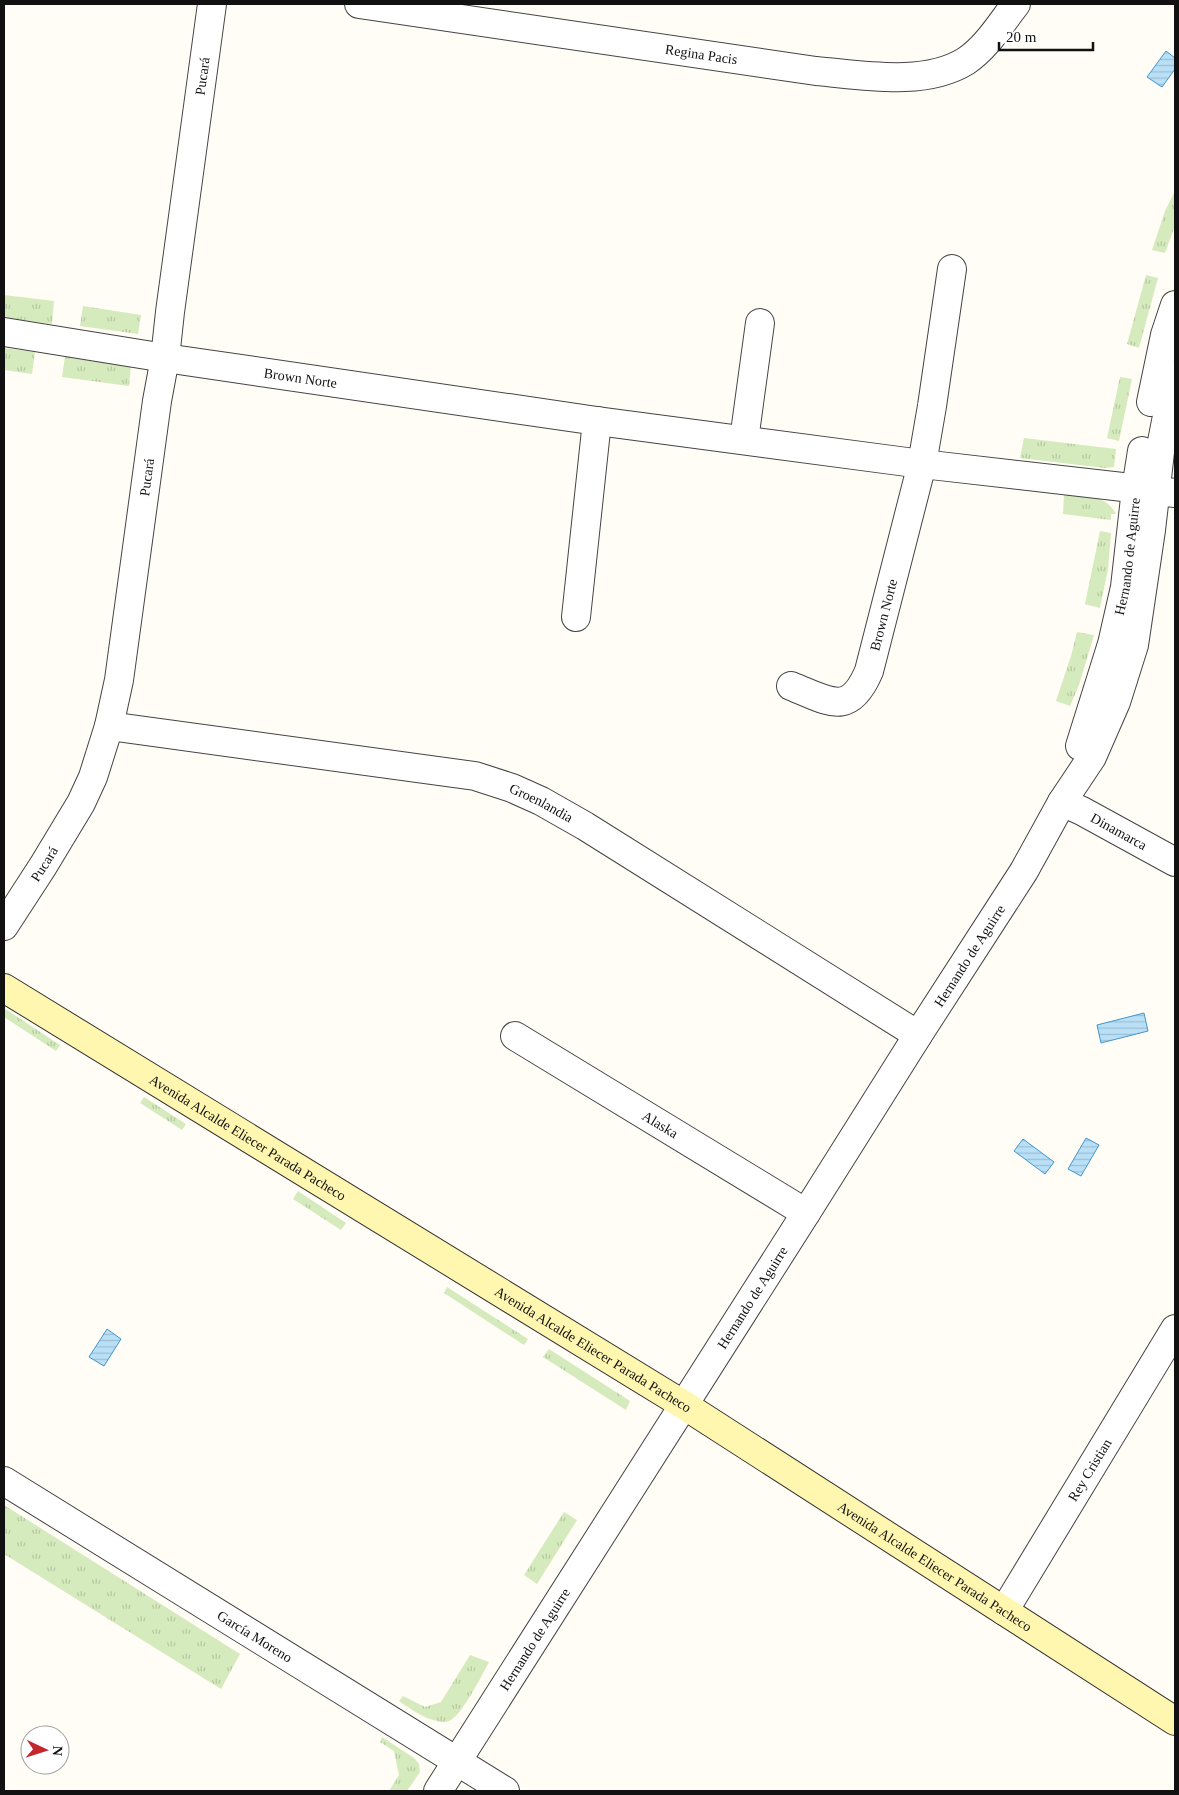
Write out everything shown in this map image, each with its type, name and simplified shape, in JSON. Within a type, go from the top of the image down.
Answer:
[{"type":"main road","name":"Avenida Alcalde Eliecer Parada Pacheco","points":[[4,988],[684,1405],[1175,1721]]},
{"type":"street","name":"Pucará","points":[[4,926],[81,803],[93,777],[109,726],[119,680],[156,410],[165,358],[212,4]]},
{"type":"street","name":"Regina Pacis","points":[[359,4],[816,71],[886,77],[929,75],[950,69],[967,60],[988,42],[1016,4]]},
{"type":"street","name":"Brown Norte","points":[[791,686],[832,702],[842,702],[851,699],[863,685],[870,671],[922,464],[952,269]]},
{"type":"street","name":"Hernando de Aguirre","points":[[1155,491],[1165,335],[1175,305]]},
{"type":"street","points":[[744,440],[760,323]]},
{"type":"street","name":"Brown Norte","points":[[4,332],[165,358],[597,421],[922,464],[1155,491]]},
{"type":"street","name":"Hernando de Aguirre","points":[[438,1791],[918,1035],[1024,872],[1062,802],[1112,644],[1125,587],[1155,491],[1160,452],[1175,375]]},
{"type":"street","points":[[576,618],[597,421]]},
{"type":"street","name":"Groenlandia","points":[[109,726],[475,776],[512,788],[541,800],[585,826],[918,1035]]},
{"type":"street","name":"Dinamarca","points":[[1062,802],[1175,862]]},
{"type":"street","name":"Alaska","points":[[515,1036],[806,1213]]},
{"type":"street","name":"Rey Cristian","points":[[1004,1611],[1175,1329]]},
{"type":"street","name":"García Moreno","points":[[4,1480],[505,1791]]},
{"type":"green space","points":[[1175,191],[1175,226],[1165,253],[1152,250],[1165,211]]},
{"type":"green space","points":[[1146,275],[1158,278],[1139,348],[1127,344]]},
{"type":"green space","points":[[4,295],[54,301],[52,324],[4,318]]},
{"type":"green space","points":[[83,306],[141,315],[138,334],[80,326]]},
{"type":"green space","points":[[4,348],[35,352],[32,374],[4,370]]},
{"type":"green space","points":[[65,356],[131,365],[129,386],[62,377]]},
{"type":"green space","points":[[1120,377],[1132,379],[1119,441],[1107,438]]},
{"type":"green space","points":[[1024,438],[1116,449],[1114,467],[1105,468],[1020,458]]},
{"type":"green space","points":[[1064,494],[1100,499],[1112,507],[1116,514],[1111,514],[1111,520],[1063,514]]},
{"type":"green space","points":[[1100,531],[1111,533],[1108,569],[1100,608],[1085,604]]},
{"type":"green space","points":[[1077,632],[1094,635],[1079,685],[1070,706],[1056,701]]},
{"type":"green space","points":[[4,1008],[60,1045],[56,1051],[4,1017]]},
{"type":"green space","points":[[144,1097],[186,1124],[182,1130],[140,1103]]},
{"type":"green space","points":[[298,1191],[346,1223],[341,1230],[293,1199]]},
{"type":"green space","points":[[447,1287],[528,1339],[524,1345],[444,1293]]},
{"type":"green space","points":[[549,1349],[630,1401],[626,1410],[543,1357]]},
{"type":"green space","points":[[4,1505],[240,1654],[221,1689],[4,1554]]},
{"type":"green space","points":[[564,1512],[577,1520],[537,1584],[524,1575]]},
{"type":"green space","points":[[470,1655],[489,1662],[471,1695],[454,1718],[443,1722],[430,1719],[399,1701],[403,1696],[425,1707],[441,1702]]},
{"type":"green space","points":[[382,1737],[414,1758],[419,1764],[420,1772],[407,1791],[389,1791],[399,1775],[394,1751],[380,1742]]},
{"type":"water","points":[[1166,51],[1175,58],[1175,69],[1162,87],[1147,77]]},
{"type":"water","points":[[1144,1013],[1148,1031],[1101,1043],[1097,1025]]},
{"type":"water","points":[[1086,1138],[1099,1145],[1081,1176],[1068,1169]]},
{"type":"water","points":[[1023,1139],[1054,1162],[1045,1174],[1014,1151]]},
{"type":"water","points":[[107,1329],[121,1339],[104,1366],[89,1357]]}]
